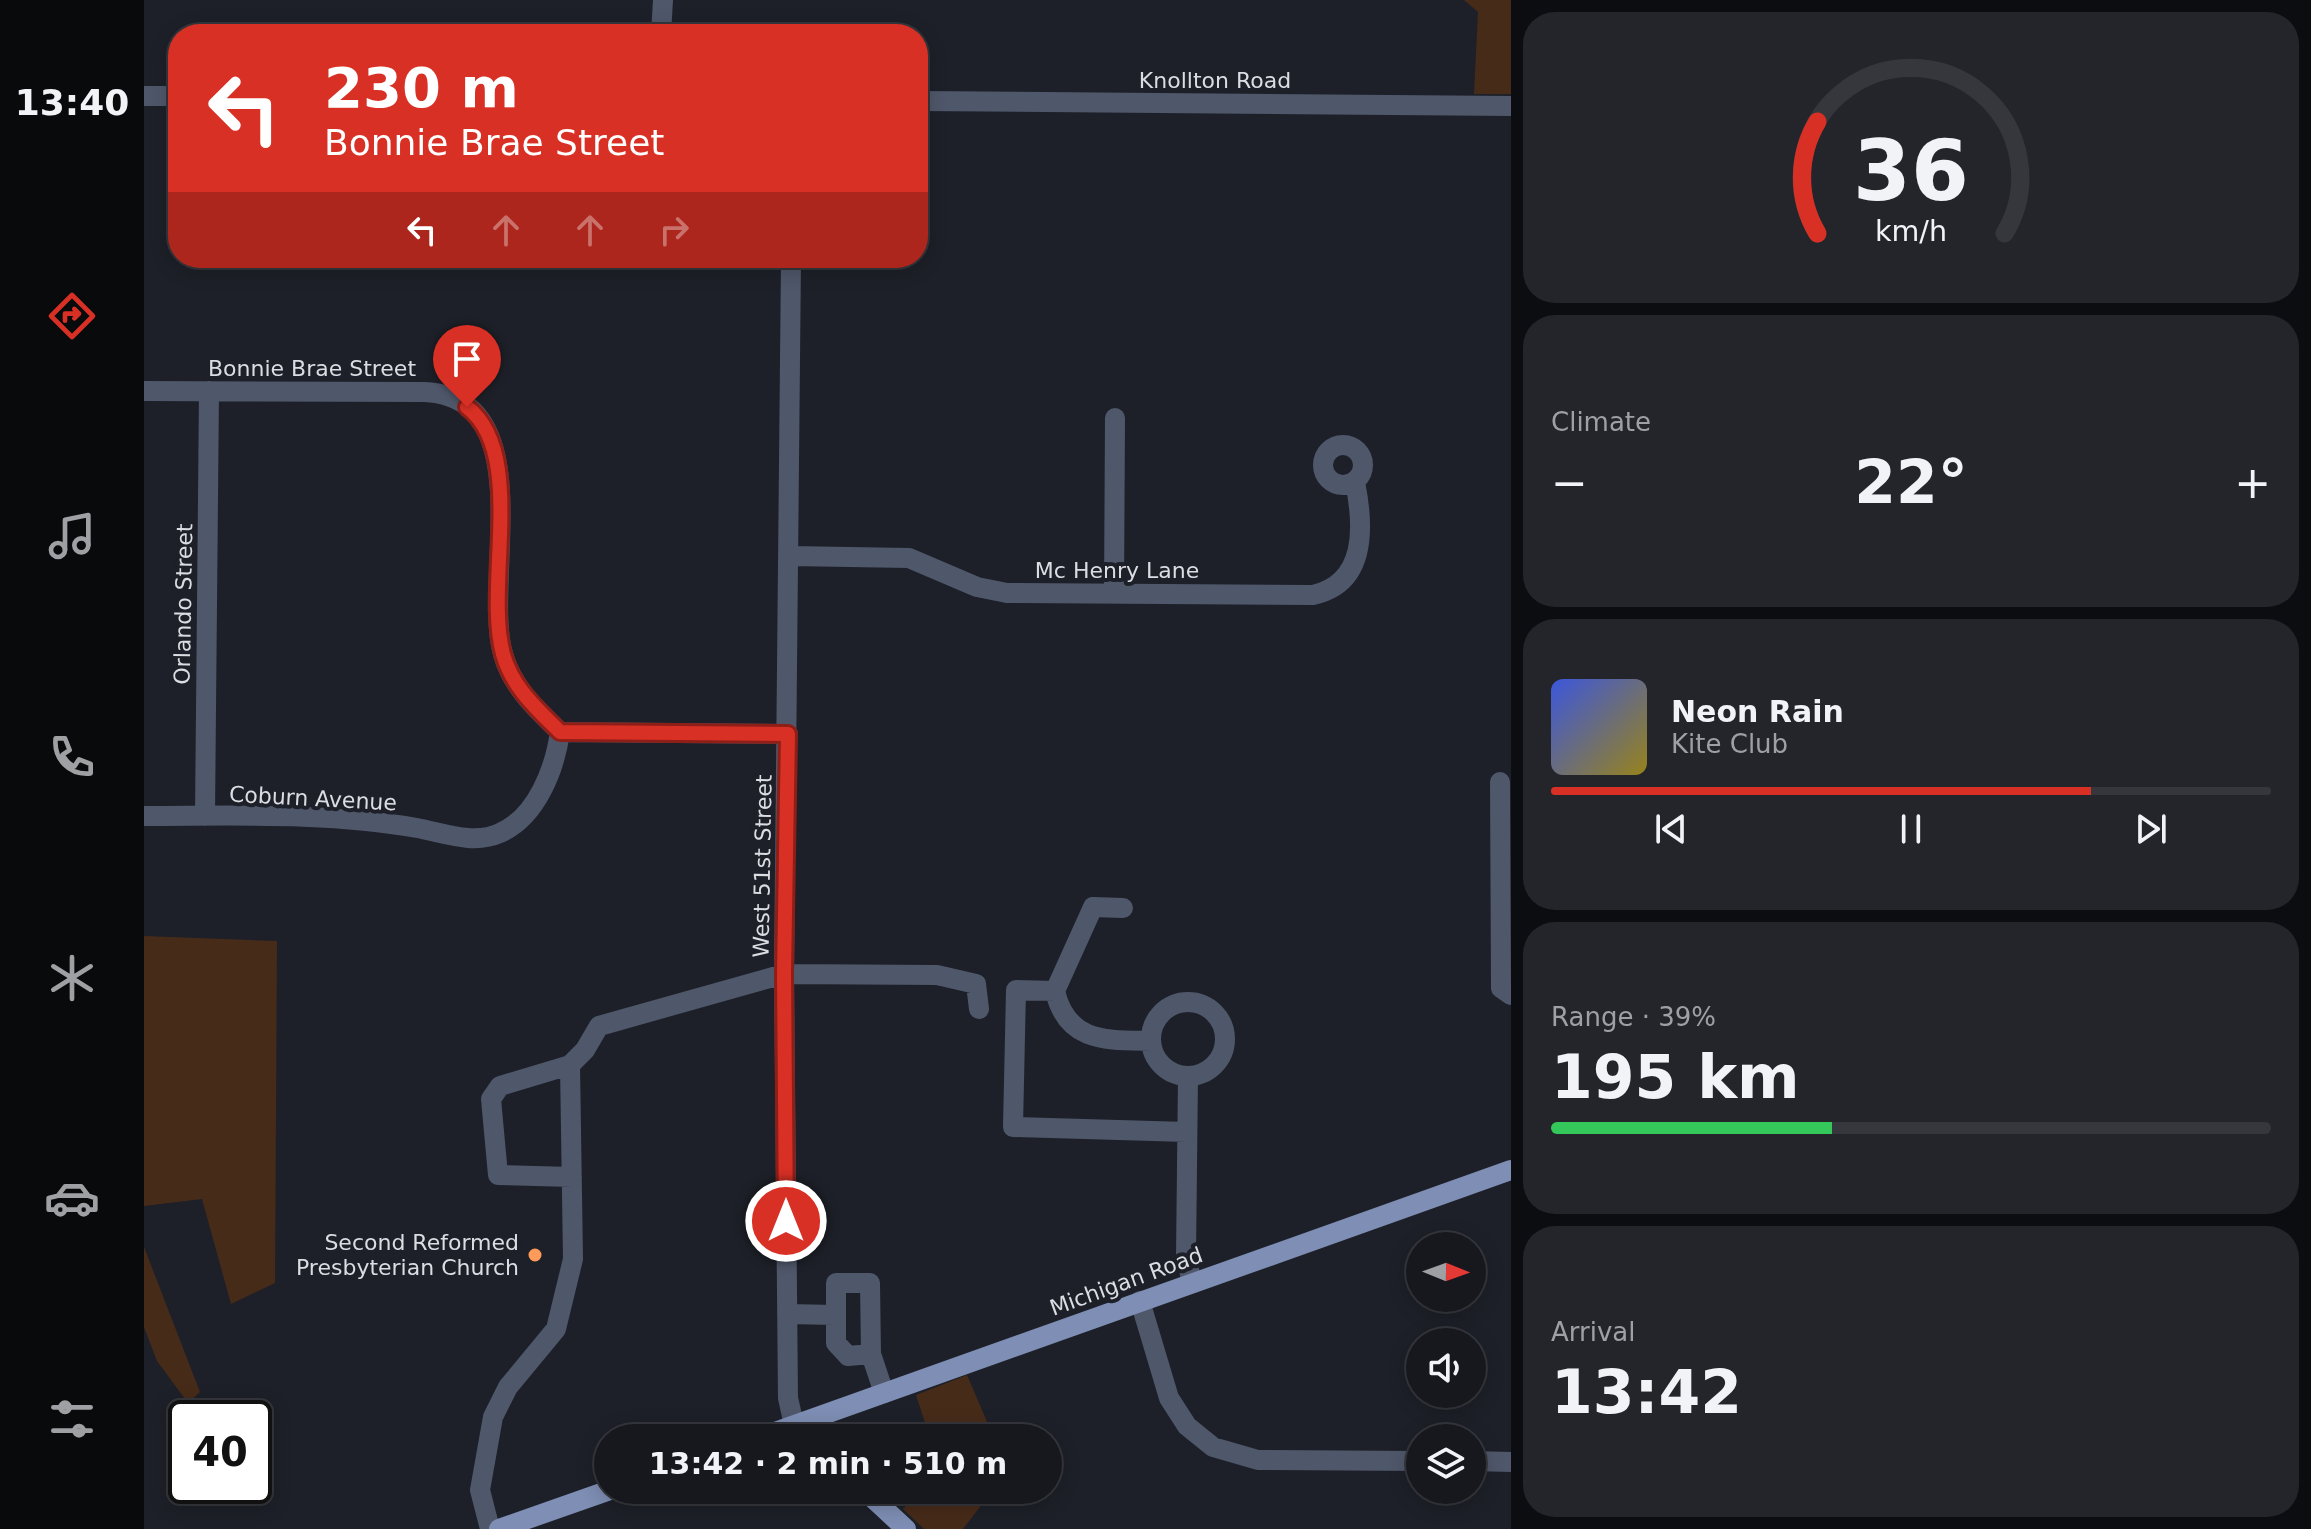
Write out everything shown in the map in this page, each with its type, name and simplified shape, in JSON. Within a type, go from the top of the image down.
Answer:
[{"type":"main road","name":"Michigan Road","points":[[818,1424],[884,1393],[1511,1170]]},
{"type":"main road","points":[[499,1529],[594,1496]]},
{"type":"main road","points":[[879,1504],[906,1529]]},
{"type":"street","points":[[662,24],[663,0]]},
{"type":"street","points":[[144,96],[168,96]]},
{"type":"street","name":"Knollton Road","points":[[928,101],[1511,106]]},
{"type":"street","name":"West 51st Street","points":[[791,268],[784,974],[788,1398],[798,1424]]},
{"type":"street","name":"Bonnie Brae Street","points":[[144,391],[432,393],[451,397],[478,415],[492,437],[498,456],[499,626],[503,653],[520,689],[560,732]]},
{"type":"street","name":"Orlando Street","points":[[205,816],[209,391]]},
{"type":"street","points":[[1114,593],[1115,418]]},
{"type":"street","name":"Mc Henry Lane","points":[[790,556],[909,558],[977,587],[1007,593],[1306,596],[1325,592],[1346,578],[1358,552],[1360,515],[1355,482]]},
{"type":"street","points":[[560,732],[788,734]]},
{"type":"street","name":"Coburn Avenue","points":[[144,816],[343,819],[467,838],[490,837],[513,825],[539,793],[552,770],[560,732]]},
{"type":"street","points":[[1500,782],[1501,988],[1511,995]]},
{"type":"street","points":[[1123,908],[1093,907],[1055,991],[1060,1014],[1086,1034],[1100,1040],[1151,1041]]},
{"type":"street","points":[[572,1177],[498,1175],[491,1099],[500,1086],[570,1065],[585,1050],[599,1026],[610,1020],[784,974],[937,975],[976,984],[979,1009]]},
{"type":"street","points":[[1055,991],[1016,990],[1013,1127],[1187,1132]]},
{"type":"street","points":[[1191,1002],[1214,1012],[1225,1035],[1225,1047],[1212,1069],[1188,1077],[1167,1070],[1159,1062],[1151,1041],[1158,1017],[1167,1008],[1191,1002]]},
{"type":"street","points":[[490,1529],[480,1490],[493,1417],[508,1387],[556,1329],[573,1259],[570,1065]]},
{"type":"street","points":[[1188,1077],[1186,1256],[1192,1283]]},
{"type":"street","points":[[871,1354],[842,1354],[836,1343],[836,1283],[870,1283],[871,1354],[884,1393]]},
{"type":"street","points":[[1140,1301],[1169,1398],[1187,1426],[1213,1447],[1258,1460],[1406,1461]]},
{"type":"street","points":[[787,1314],[835,1315]]},
{"type":"street","points":[[1486,1461],[1511,1462]]},
{"type":"shaded area","points":[[1464,0],[1511,0],[1511,94],[1474,94],[1478,12]]},
{"type":"shaded area","points":[[144,936],[277,941],[275,1283],[231,1304],[202,1199],[144,1206]]},
{"type":"shaded area","points":[[144,1247],[200,1392],[191,1400],[186,1400],[157,1361],[144,1327]]},
{"type":"shaded area","points":[[967,1375],[988,1424],[925,1424],[916,1395]]},
{"type":"shaded area","points":[[908,1504],[982,1504],[963,1529],[924,1529],[903,1509]]},
{"type":"place","name":"Second Reformed Presbyterian Church","points":[[535,1255]]},
{"type":"route","points":[[467,407],[486,426],[498,456],[500,637],[510,673],[530,702],[560,732],[788,734],[784,974],[786,1221]]}]
